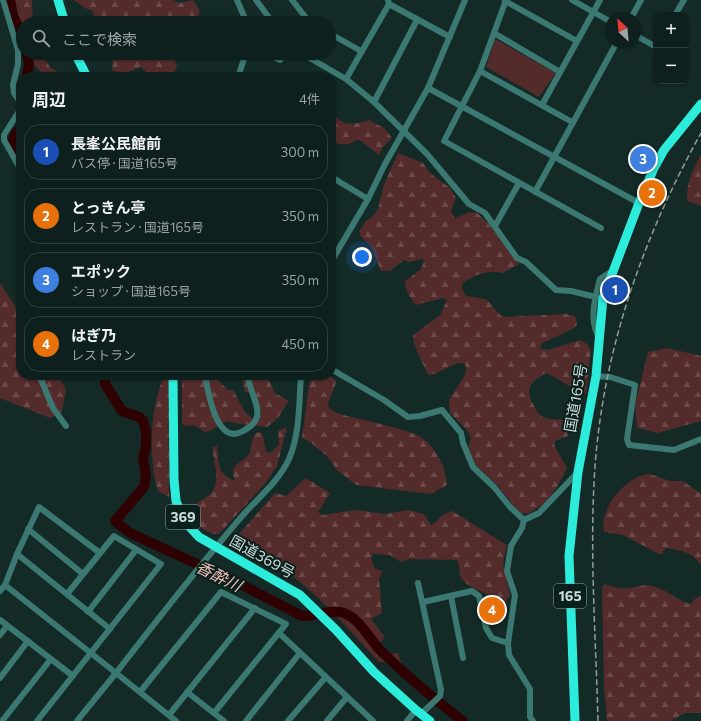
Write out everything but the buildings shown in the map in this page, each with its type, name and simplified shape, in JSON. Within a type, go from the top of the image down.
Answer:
[{"type":"highway","points":[[58,0],[64,16]]},
{"type":"highway","points":[[78,60],[84,72]]},
{"type":"highway","name":"国道165号","points":[[575,721],[570,556],[578,472],[596,376],[603,298],[639,203],[664,150],[701,104]]},
{"type":"highway","name":"国道369号","points":[[173,380],[176,501],[185,522],[199,537],[300,595],[336,630],[374,672],[430,721]]},
{"type":"street","points":[[3,0],[16,43]]},
{"type":"street","points":[[237,0],[244,16]]},
{"type":"street","points":[[256,0],[268,16]]},
{"type":"street","points":[[292,0],[305,16]]},
{"type":"street","points":[[336,253],[368,199],[428,88],[465,0]]},
{"type":"street","points":[[572,0],[605,19]]},
{"type":"street","points":[[542,105],[600,0]]},
{"type":"street","points":[[634,12],[641,0]]},
{"type":"street","points":[[677,12],[684,0]]},
{"type":"street","points":[[577,41],[506,1],[480,70],[444,141],[601,228]]},
{"type":"street","points":[[346,79],[388,2],[450,38]]},
{"type":"street","points":[[374,102],[417,20]]},
{"type":"street","points":[[494,33],[560,72]]},
{"type":"street","points":[[336,37],[361,51]]},
{"type":"street","points":[[641,38],[653,45]]},
{"type":"street","points":[[535,192],[614,48]]},
{"type":"street","points":[[16,72],[18,60]]},
{"type":"street","points":[[240,72],[244,60]]},
{"type":"street","points":[[313,60],[334,72]]},
{"type":"street","points":[[480,70],[572,122]]},
{"type":"street","points":[[16,73],[13,86],[16,96]]},
{"type":"street","points":[[336,73],[346,79],[374,102],[427,154],[469,204],[485,213],[517,258],[526,262],[556,290],[571,291],[596,297]]},
{"type":"street","points":[[428,88],[462,105],[639,203]]},
{"type":"street","points":[[16,116],[4,135],[4,140],[16,162]]},
{"type":"street","points":[[336,180],[368,199]]},
{"type":"street","points":[[495,226],[519,183]]},
{"type":"street","points":[[599,337],[593,317],[596,297],[600,280],[614,270]]},
{"type":"street","points":[[336,372],[384,400],[408,417],[420,416],[442,410],[461,433],[463,444],[473,467],[494,487],[510,507],[524,520]]},
{"type":"street","points":[[596,376],[610,377],[635,385],[627,439],[629,445],[674,450],[701,439]]},
{"type":"street","points":[[42,380],[53,408],[66,426]]},
{"type":"street","points":[[206,380],[221,428],[227,433],[238,434],[250,428],[257,419],[258,412],[248,380]]},
{"type":"street","points":[[77,721],[194,573],[217,548],[244,514],[260,499],[289,459],[294,441],[300,380]]},
{"type":"street","points":[[532,721],[530,717],[530,689],[509,655],[508,643],[515,595],[507,571],[511,546],[522,528],[524,520],[538,513],[578,472]]},
{"type":"street","points":[[0,591],[5,585],[17,554],[39,507],[100,553]]},
{"type":"street","points":[[28,529],[83,574]]},
{"type":"street","points":[[37,721],[161,564],[114,536],[67,594]]},
{"type":"street","points":[[88,612],[136,550]]},
{"type":"street","points":[[17,554],[110,629]]},
{"type":"street","points":[[407,721],[440,696],[441,690],[418,583]]},
{"type":"street","points":[[5,585],[176,721]]},
{"type":"street","points":[[423,602],[472,591],[479,596],[486,628],[492,638],[508,643]]},
{"type":"street","points":[[140,692],[220,592],[286,624],[214,713]]},
{"type":"street","points":[[451,596],[463,658]]},
{"type":"street","points":[[169,715],[255,608]]},
{"type":"street","points":[[0,620],[73,676]]},
{"type":"street","points":[[0,635],[7,626]]},
{"type":"street","points":[[279,633],[325,678],[347,697],[369,720]]},
{"type":"street","points":[[0,678],[28,642]]},
{"type":"street","points":[[246,721],[300,654]]},
{"type":"street","points":[[2,721],[51,659]]},
{"type":"street","points":[[288,721],[325,678]]},
{"type":"street","points":[[187,692],[224,721]]},
{"type":"street","points":[[327,721],[347,697]]},
{"type":"green space","points":[[14,0],[32,0],[33,16],[17,16]]},
{"type":"green space","points":[[74,0],[173,0],[180,3],[193,0],[200,11],[198,16],[94,16],[93,11],[85,8]]},
{"type":"green space","points":[[495,39],[556,73],[539,97],[486,67]]},
{"type":"green space","points":[[46,60],[50,67],[58,72],[41,72],[31,61]]},
{"type":"green space","points":[[112,60],[174,60],[177,66],[174,72],[146,72],[141,67],[126,72],[116,72],[112,70]]},
{"type":"green space","points":[[336,117],[348,124],[369,120],[384,128],[392,138],[383,147],[379,155],[361,141],[357,140],[349,144],[336,143]]},
{"type":"green space","points":[[398,153],[423,163],[430,173],[450,188],[456,198],[451,211],[455,218],[468,213],[476,212],[488,223],[519,264],[503,273],[487,272],[462,284],[462,289],[466,296],[486,299],[500,315],[504,317],[566,314],[575,316],[577,324],[574,328],[541,344],[540,348],[548,350],[580,340],[587,344],[591,351],[586,394],[546,373],[536,379],[530,386],[530,398],[538,413],[545,418],[564,420],[568,436],[555,441],[554,445],[567,468],[563,476],[552,495],[542,505],[528,514],[519,512],[496,484],[476,465],[468,451],[471,438],[467,430],[450,413],[449,400],[465,375],[466,366],[463,363],[459,363],[437,373],[428,375],[414,344],[413,335],[440,315],[447,300],[443,298],[416,305],[408,294],[405,281],[420,270],[424,262],[422,259],[409,262],[404,260],[390,271],[381,271],[370,245],[361,237],[359,232],[366,221],[373,216],[378,209],[384,184]]},
{"type":"green space","points":[[701,155],[701,206],[687,201],[687,195],[690,177]]},
{"type":"green space","points":[[0,283],[16,307],[16,380],[60,380],[66,389],[62,412],[50,418],[0,398]]},
{"type":"green space","points":[[667,348],[701,356],[701,421],[658,433],[637,428],[635,405],[648,352]]},
{"type":"green space","points":[[163,380],[169,380],[169,497],[158,491],[153,464],[152,432],[156,401]]},
{"type":"green space","points":[[182,380],[219,380],[228,390],[233,390],[245,412],[252,418],[261,415],[255,394],[245,392],[242,380],[268,380],[275,393],[289,401],[277,419],[267,427],[226,421],[210,431],[205,432],[194,425],[186,426],[182,424]]},
{"type":"green space","points":[[311,380],[335,380],[336,381],[328,406],[334,411],[400,429],[421,437],[436,452],[445,471],[447,485],[431,494],[356,485],[337,470],[327,456],[310,442],[302,438]]},
{"type":"green space","points":[[287,427],[277,466],[265,484],[219,534],[214,534],[201,527],[194,519],[191,509],[209,495],[214,488],[216,482],[216,470],[213,447],[217,446],[219,463],[222,471],[225,475],[235,481],[233,475],[234,467],[250,453],[252,440],[256,433],[260,432],[263,435],[266,452],[270,453],[279,445],[278,431]]},
{"type":"green space","points":[[650,474],[670,481],[683,481],[701,494],[701,565],[686,552],[668,548],[664,550],[661,555],[623,535],[604,532],[603,523],[605,513],[616,495],[632,480]]},
{"type":"green space","points":[[306,478],[330,493],[318,512],[322,515],[356,510],[386,514],[408,510],[424,514],[431,525],[444,514],[452,511],[507,545],[503,563],[510,595],[506,602],[475,589],[464,582],[460,576],[459,564],[457,560],[409,559],[401,562],[390,555],[373,554],[371,558],[375,569],[383,571],[379,579],[382,613],[371,619],[384,636],[383,640],[375,645],[381,655],[398,653],[401,663],[379,662],[333,612],[295,578],[275,564],[233,541],[275,493],[286,496]]},
{"type":"green space","points":[[604,584],[623,588],[645,585],[652,586],[690,604],[696,598],[701,596],[701,712],[686,713],[670,721],[607,721],[604,687],[602,588]]},
{"type":"waterway","name":"香酔川","points":[[10,0],[16,22]]},
{"type":"waterway","name":"香酔川","points":[[28,60],[28,72]]},
{"type":"waterway","name":"香酔川","points":[[16,133],[13,141],[16,147]]},
{"type":"waterway","name":"香酔川","points":[[105,380],[105,384],[122,411],[139,417],[143,421],[146,432],[146,447],[143,458],[146,475],[144,487],[115,521],[130,533],[242,585],[302,616],[328,612],[339,612],[350,616],[360,625],[382,652],[411,679],[463,721]]},
{"type":"railway","points":[[598,721],[593,572],[593,513],[598,437],[605,391],[627,302],[642,258],[679,174],[701,133]]},
{"type":"place","name":"エポック","points":[[643,159]]},
{"type":"place","name":"とっきん亭","points":[[652,193]]},
{"type":"place","name":"長峯公民館前","points":[[615,290]]},
{"type":"place","name":"はぎ乃","points":[[492,610]]}]
